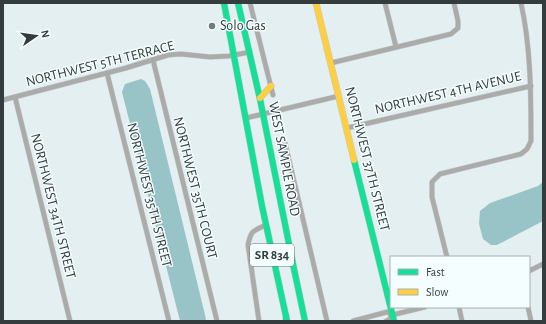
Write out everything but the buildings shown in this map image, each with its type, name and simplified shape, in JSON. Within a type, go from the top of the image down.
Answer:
[{"type":"main road","name":"SR 834","points":[[224,3],[266,225],[286,319]]},
{"type":"main road","name":"WEST SAMPLE ROAD","points":[[238,3],[264,114],[305,321]]},
{"type":"main road","name":"NORTHWEST 37TH STREET","points":[[316,3],[390,306]]},
{"type":"main road","points":[[260,98],[271,86]]},
{"type":"main road","name":"NORTHWEST 37TH STREET","points":[[391,308],[393,318]]},
{"type":"street","points":[[250,3],[273,95]]},
{"type":"street","points":[[385,3],[396,47]]},
{"type":"street","points":[[331,64],[451,34],[458,28],[454,3]]},
{"type":"street","points":[[447,256],[432,197],[432,182],[440,174],[521,154],[527,149],[531,141],[531,86],[528,44],[521,3]]},
{"type":"street","name":"NORTHWEST 5TH TERRACE","points":[[3,100],[175,54],[210,57],[250,52]]},
{"type":"street","name":"NORTHWEST 35TH COURT","points":[[153,60],[216,321]]},
{"type":"street","name":"NORTHWEST 35TH STREET","points":[[107,73],[169,321]]},
{"type":"street","name":"NORTHWEST 4TH AVENUE","points":[[347,128],[531,86]]},
{"type":"street","points":[[246,118],[339,96]]},
{"type":"street","name":"NORTHWEST 34TH STREET","points":[[15,97],[70,321]]},
{"type":"street","points":[[285,143],[327,321]]},
{"type":"street","points":[[253,321],[259,320],[248,245],[253,231],[266,225]]},
{"type":"street","points":[[530,270],[543,264]]},
{"type":"street","points":[[386,321],[422,308]]},
{"type":"street","points":[[459,308],[462,321]]},
{"type":"street","points":[[528,308],[531,321]]},
{"type":"street","points":[[353,321],[387,312],[393,318]]},
{"type":"water","points":[[141,79],[145,81],[150,89],[206,319],[205,321],[180,321],[122,92],[125,84]]},
{"type":"water","points":[[543,182],[543,221],[497,245],[491,245],[483,239],[479,224],[480,211],[490,203],[538,186]]},
{"type":"traffic: fast","points":[[224,3],[262,206],[287,321]]},
{"type":"traffic: fast","points":[[238,3],[260,99],[305,321]]},
{"type":"traffic: fast","points":[[354,160],[390,305]]},
{"type":"traffic: fast","points":[[391,308],[394,321]]},
{"type":"traffic: fast","points":[[286,316],[286,321]]},
{"type":"traffic: slow","points":[[316,3],[354,160]]},
{"type":"traffic: slow","points":[[260,98],[271,86]]},
{"type":"place","name":"Solo Gas","points":[[212,26]]}]
